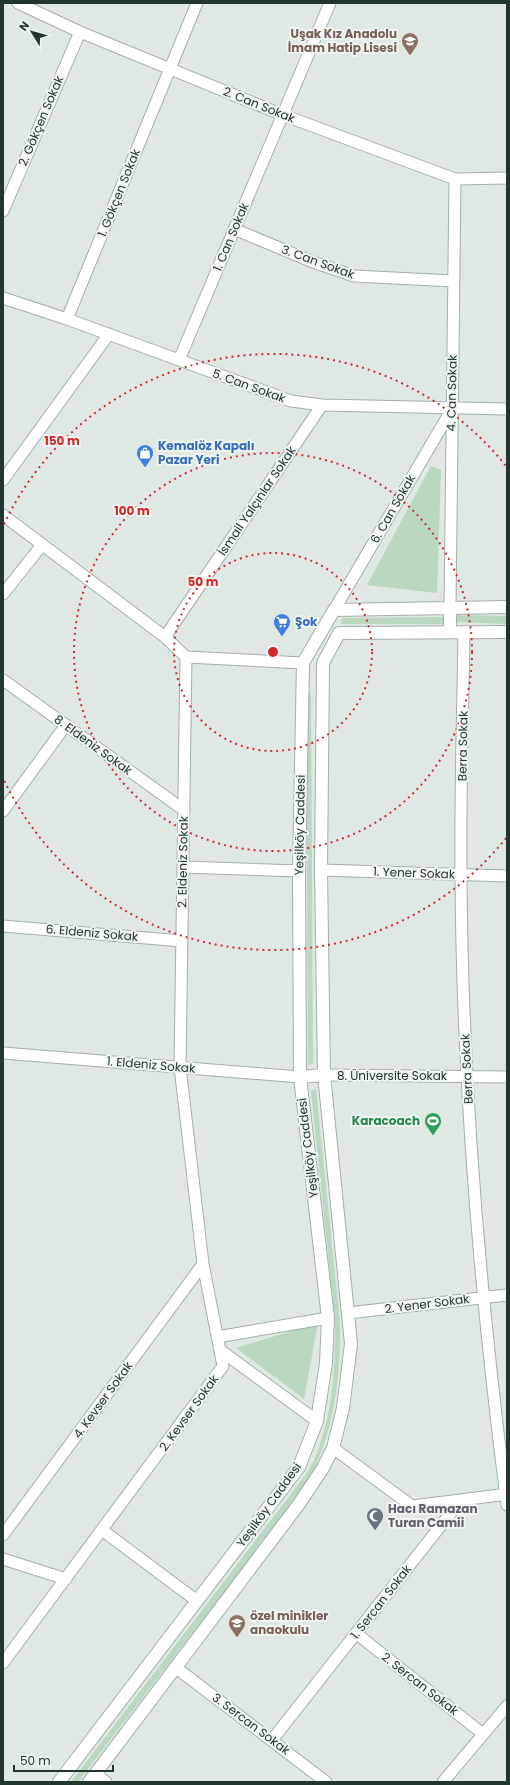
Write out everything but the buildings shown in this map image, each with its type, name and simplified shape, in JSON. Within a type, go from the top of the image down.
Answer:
[{"type":"street","name":"2. Can Sokak","points":[[18,3],[80,32],[283,115],[454,179],[507,178]]},
{"type":"street","name":"1. Gökçen Sokak","points":[[67,319],[196,3]]},
{"type":"street","name":"1. Can Sokak","points":[[179,360],[330,3]]},
{"type":"street","name":"2. Gökçen Sokak","points":[[3,211],[80,32]]},
{"type":"street","name":"4. Can Sokak","points":[[450,607],[454,179]]},
{"type":"street","name":"3. Can Sokak","points":[[234,229],[312,262],[354,276],[453,282]]},
{"type":"street","name":"5. Can Sokak","points":[[3,298],[67,319],[292,401],[322,405],[507,409]]},
{"type":"street","points":[[3,480],[109,334]]},
{"type":"street","name":"İsmail Yalçınlar Sokak","points":[[165,638],[322,405]]},
{"type":"street","name":"6. Can Sokak","points":[[334,610],[452,409]]},
{"type":"street","points":[[3,516],[165,638],[186,657],[322,663],[339,634],[334,610],[507,607]]},
{"type":"street","points":[[3,594],[42,544]]},
{"type":"street","points":[[450,607],[450,632]]},
{"type":"street","name":"Yeşilköy Caddesi","points":[[59,1782],[299,1467],[316,1421],[326,1363],[328,1318],[300,1077],[299,871],[303,663],[334,610]]},
{"type":"street","name":"Berra Sokak","points":[[464,632],[461,874],[467,1076],[483,1298],[506,1498]]},
{"type":"street","points":[[339,634],[507,632]]},
{"type":"street","name":"2. Eldeniz Sokak","points":[[180,1067],[186,657]]},
{"type":"street","name":"Yeşilköy Caddesi","points":[[93,1778],[299,1504],[324,1468],[333,1448],[344,1400],[351,1344],[324,1075],[321,870],[322,663]]},
{"type":"street","name":"8. Eldeniz Sokak","points":[[3,680],[184,810]]},
{"type":"street","points":[[3,811],[66,725]]},
{"type":"street","points":[[183,867],[299,871]]},
{"type":"street","name":"1. Yener Sokak","points":[[321,870],[507,876]]},
{"type":"street","name":"6. Eldeniz Sokak","points":[[3,926],[182,940]]},
{"type":"street","name":"1. Eldeniz Sokak","points":[[3,1053],[300,1077]]},
{"type":"street","name":"2. Kevser Sokak","points":[[3,1663],[223,1366],[203,1264],[180,1067]]},
{"type":"street","points":[[300,1077],[324,1075]]},
{"type":"street","name":"8. Üniversite Sokak","points":[[324,1075],[507,1077]]},
{"type":"street","name":"4. Kevser Sokak","points":[[3,1535],[203,1264]]},
{"type":"street","name":"2. Yener Sokak","points":[[348,1313],[507,1295]]},
{"type":"street","points":[[217,1337],[328,1318]]},
{"type":"street","points":[[220,1350],[316,1421]]},
{"type":"street","points":[[333,1448],[412,1506],[461,1500],[506,1498]]},
{"type":"street","name":"1. Sercan Sokak","points":[[272,1740],[461,1500]]},
{"type":"street","points":[[102,1530],[197,1601]]},
{"type":"street","points":[[3,1559],[66,1579]]},
{"type":"street","name":"2. Sercan Sokak","points":[[357,1634],[484,1734]]},
{"type":"street","name":"3. Sercan Sokak","points":[[175,1667],[326,1782]]},
{"type":"street","points":[[443,1782],[507,1706]]},
{"type":"street","points":[[93,1778],[106,1782]]},
{"type":"green space","points":[[431,466],[441,470],[437,593],[367,585]]},
{"type":"green space","points":[[457,615],[507,616],[507,624],[457,622]]},
{"type":"green space","points":[[444,617],[445,624],[341,624],[342,618]]},
{"type":"green space","points":[[306,693],[311,693],[313,1064],[308,1065]]},
{"type":"green space","points":[[316,1089],[340,1323],[337,1388],[328,1431],[321,1452],[313,1472],[302,1490],[78,1782],[71,1782],[306,1475],[317,1452],[328,1415],[331,1396],[335,1357],[335,1321],[311,1091]]},
{"type":"green space","points":[[318,1323],[304,1399],[236,1348]]},
{"type":"place","name":"Uşak Kız Anadolu İmam Hatip Lisesi","points":[[410,56]]},
{"type":"place","name":"Kemalöz Kapalı Pazar Yeri","points":[[145,468]]},
{"type":"place","name":"Şok","points":[[282,637]]},
{"type":"place","name":"Karacoach","points":[[433,1136]]},
{"type":"place","name":"Hacı Ramazan Turan Camii","points":[[375,1531]]},
{"type":"place","name":"özel minikler anaokulu","points":[[237,1638]]}]
